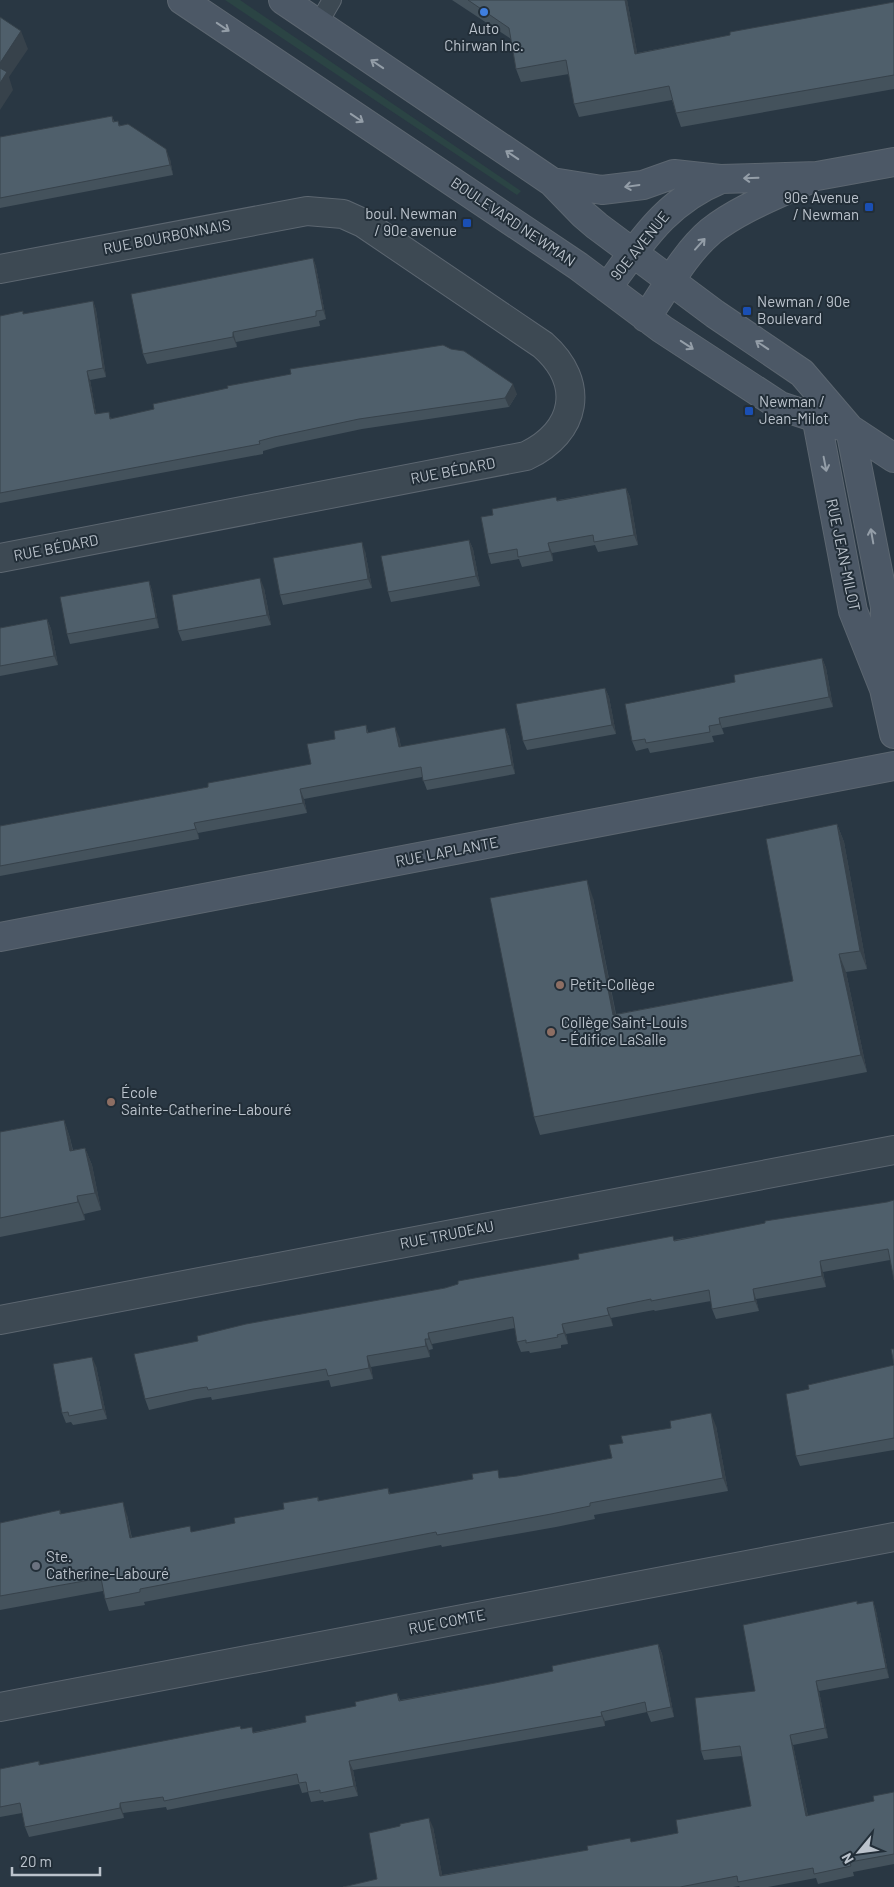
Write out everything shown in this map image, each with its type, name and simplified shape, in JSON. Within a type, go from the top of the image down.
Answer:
[{"type":"street","name":"BOULEVARD NEWMAN","points":[[182,0],[607,288],[646,318],[780,406],[816,416],[850,429],[894,458]]},
{"type":"street","name":"BOULEVARD NEWMAN","points":[[283,0],[552,182],[583,214],[633,253],[802,373],[850,429]]},
{"type":"street","name":"90E AVENUE","points":[[607,288],[670,209],[696,190],[721,179],[816,176],[894,162]]},
{"type":"street","points":[[552,182],[602,190],[643,185],[674,174],[721,179]]},
{"type":"street","name":"90E AVENUE","points":[[646,318],[699,244],[723,222],[816,176]]},
{"type":"street","name":"RUE BOURBONNAIS","points":[[0,269],[293,214],[314,211],[334,213]]},
{"type":"street","name":"RUE BÉDARD","points":[[0,558],[510,460],[539,450],[558,433],[565,423],[571,399],[566,373],[552,352],[363,223],[334,213]]},
{"type":"street","name":"RUE JEAN-MILOT","points":[[816,416],[853,612],[884,689],[894,734]]},
{"type":"street","name":"RUE JEAN-MILOT","points":[[850,429],[887,575],[884,607],[884,689]]},
{"type":"street","name":"RUE LAPLANTE","points":[[0,937],[894,766]]},
{"type":"street","name":"RUE TRUDEAU","points":[[0,1320],[894,1150]]},
{"type":"street","name":"RUE COMTE","points":[[0,1707],[894,1537]]},
{"type":"lane","points":[[318,24],[332,0]]},
{"type":"green space","points":[[225,0],[240,0],[521,191],[517,195]]},
{"type":"building","points":[[468,0],[625,0],[635,54],[730,35],[730,32],[894,2],[894,75],[676,113],[669,86],[574,104],[566,60],[516,69],[509,28]]},
{"type":"building","points":[[0,17],[21,31],[0,63]]},
{"type":"building","points":[[0,68],[7,72],[0,83]]},
{"type":"building","points":[[112,116],[113,122],[118,121],[119,126],[128,124],[166,149],[170,165],[0,198],[0,137]]},
{"type":"building","points":[[313,258],[323,310],[316,311],[316,316],[233,332],[233,337],[143,354],[131,294]]},
{"type":"building","points":[[93,301],[103,368],[87,371],[95,414],[109,412],[110,419],[154,409],[153,404],[228,388],[227,386],[291,374],[290,369],[443,345],[451,349],[464,351],[513,384],[505,398],[359,419],[274,437],[259,441],[260,444],[0,493],[0,316],[23,311],[23,314]]},
{"type":"building","points":[[626,488],[634,535],[594,542],[593,535],[548,543],[550,551],[518,557],[517,549],[488,554],[481,517],[493,515],[492,509],[556,497],[557,501]]},
{"type":"building","points":[[469,540],[476,576],[388,592],[381,556]]},
{"type":"building","points":[[362,542],[368,579],[280,595],[273,558]]},
{"type":"building","points":[[260,578],[267,615],[178,631],[172,595]]},
{"type":"building","points":[[149,581],[156,618],[67,634],[60,597]]},
{"type":"building","points":[[47,619],[54,656],[0,666],[0,628]]},
{"type":"building","points":[[822,658],[829,697],[719,718],[720,724],[709,726],[710,732],[646,743],[645,739],[632,741],[625,704],[735,682],[734,675]]},
{"type":"building","points":[[605,688],[612,725],[523,741],[516,704]]},
{"type":"building","points":[[366,725],[367,733],[395,727],[399,747],[505,728],[512,765],[423,781],[421,767],[300,789],[303,803],[194,823],[196,829],[0,866],[0,826],[208,787],[208,783],[311,764],[307,744],[335,739],[334,731]]},
{"type":"building","name":"Petit-Collège","points":[[837,824],[860,951],[839,954],[861,1055],[534,1117],[490,898],[587,880],[613,1015],[793,981],[766,839]]},
{"type":"building","points":[[64,1120],[70,1151],[85,1148],[95,1193],[77,1196],[78,1202],[0,1218],[0,1132]]},
{"type":"building","points":[[894,1200],[894,1280],[888,1249],[820,1261],[822,1276],[753,1289],[755,1301],[712,1309],[709,1290],[651,1301],[651,1299],[607,1308],[609,1315],[562,1324],[564,1333],[557,1335],[558,1337],[526,1343],[526,1340],[517,1342],[513,1317],[428,1333],[429,1339],[425,1339],[426,1346],[367,1356],[369,1368],[328,1376],[326,1369],[208,1390],[207,1387],[193,1389],[145,1399],[134,1354],[198,1341],[197,1336],[246,1324],[445,1288],[458,1284],[458,1281],[579,1259],[578,1254],[673,1236],[674,1241],[765,1223],[765,1221]]},
{"type":"building","points":[[891,1349],[894,1349],[894,1364]]},
{"type":"building","points":[[92,1357],[103,1409],[69,1416],[68,1412],[62,1413],[53,1364]]},
{"type":"building","points":[[894,1365],[894,1438],[796,1456],[786,1394],[809,1389],[808,1385]]},
{"type":"building","points":[[711,1413],[723,1478],[590,1503],[590,1506],[551,1514],[437,1535],[436,1532],[140,1589],[140,1592],[105,1599],[101,1578],[0,1596],[0,1523],[60,1510],[60,1514],[123,1502],[130,1538],[190,1526],[191,1532],[235,1523],[234,1518],[284,1509],[283,1503],[318,1497],[318,1501],[388,1488],[389,1494],[473,1479],[472,1474],[498,1470],[499,1478],[517,1476],[612,1458],[609,1445],[623,1443],[621,1436],[671,1428],[670,1421]]},
{"type":"building","points":[[857,1601],[857,1604],[873,1601],[886,1668],[816,1681],[825,1728],[790,1735],[806,1816],[874,1801],[873,1796],[894,1792],[894,1854],[850,1862],[851,1866],[814,1874],[813,1868],[738,1882],[737,1876],[680,1887],[343,1887],[377,1879],[369,1833],[429,1818],[440,1876],[588,1850],[587,1846],[630,1838],[631,1842],[678,1833],[676,1820],[751,1806],[740,1746],[701,1751],[695,1698],[755,1691],[743,1625]]},
{"type":"building","points":[[658,1644],[671,1707],[647,1712],[645,1702],[601,1712],[602,1716],[349,1761],[354,1786],[320,1793],[320,1790],[308,1792],[306,1782],[299,1783],[297,1774],[164,1801],[163,1797],[120,1803],[120,1808],[25,1827],[20,1803],[0,1807],[0,1769],[39,1761],[39,1765],[240,1726],[241,1729],[252,1727],[253,1733],[306,1722],[305,1716],[356,1706],[355,1702],[397,1693],[399,1701],[495,1683],[553,1671],[552,1666]]},
{"type":"place","name":"Auto Chirwan Inc.","points":[[484,12]]},
{"type":"place","name":"90e Avenue / Newman","points":[[869,207]]},
{"type":"place","name":"boul. Newman / 90e avenue","points":[[467,223]]},
{"type":"place","name":"Newman / 90e Boulevard","points":[[747,311]]},
{"type":"place","name":"Newman / Jean-Milot","points":[[749,411]]},
{"type":"place","name":"Petit-Collège","points":[[560,985]]},
{"type":"place","name":"Collège Saint-Louis - Édifice LaSalle","points":[[551,1032]]},
{"type":"place","name":"École Sainte-Catherine-Labouré","points":[[111,1102]]},
{"type":"place","name":"Ste. Catherine-Labouré","points":[[36,1566]]}]
